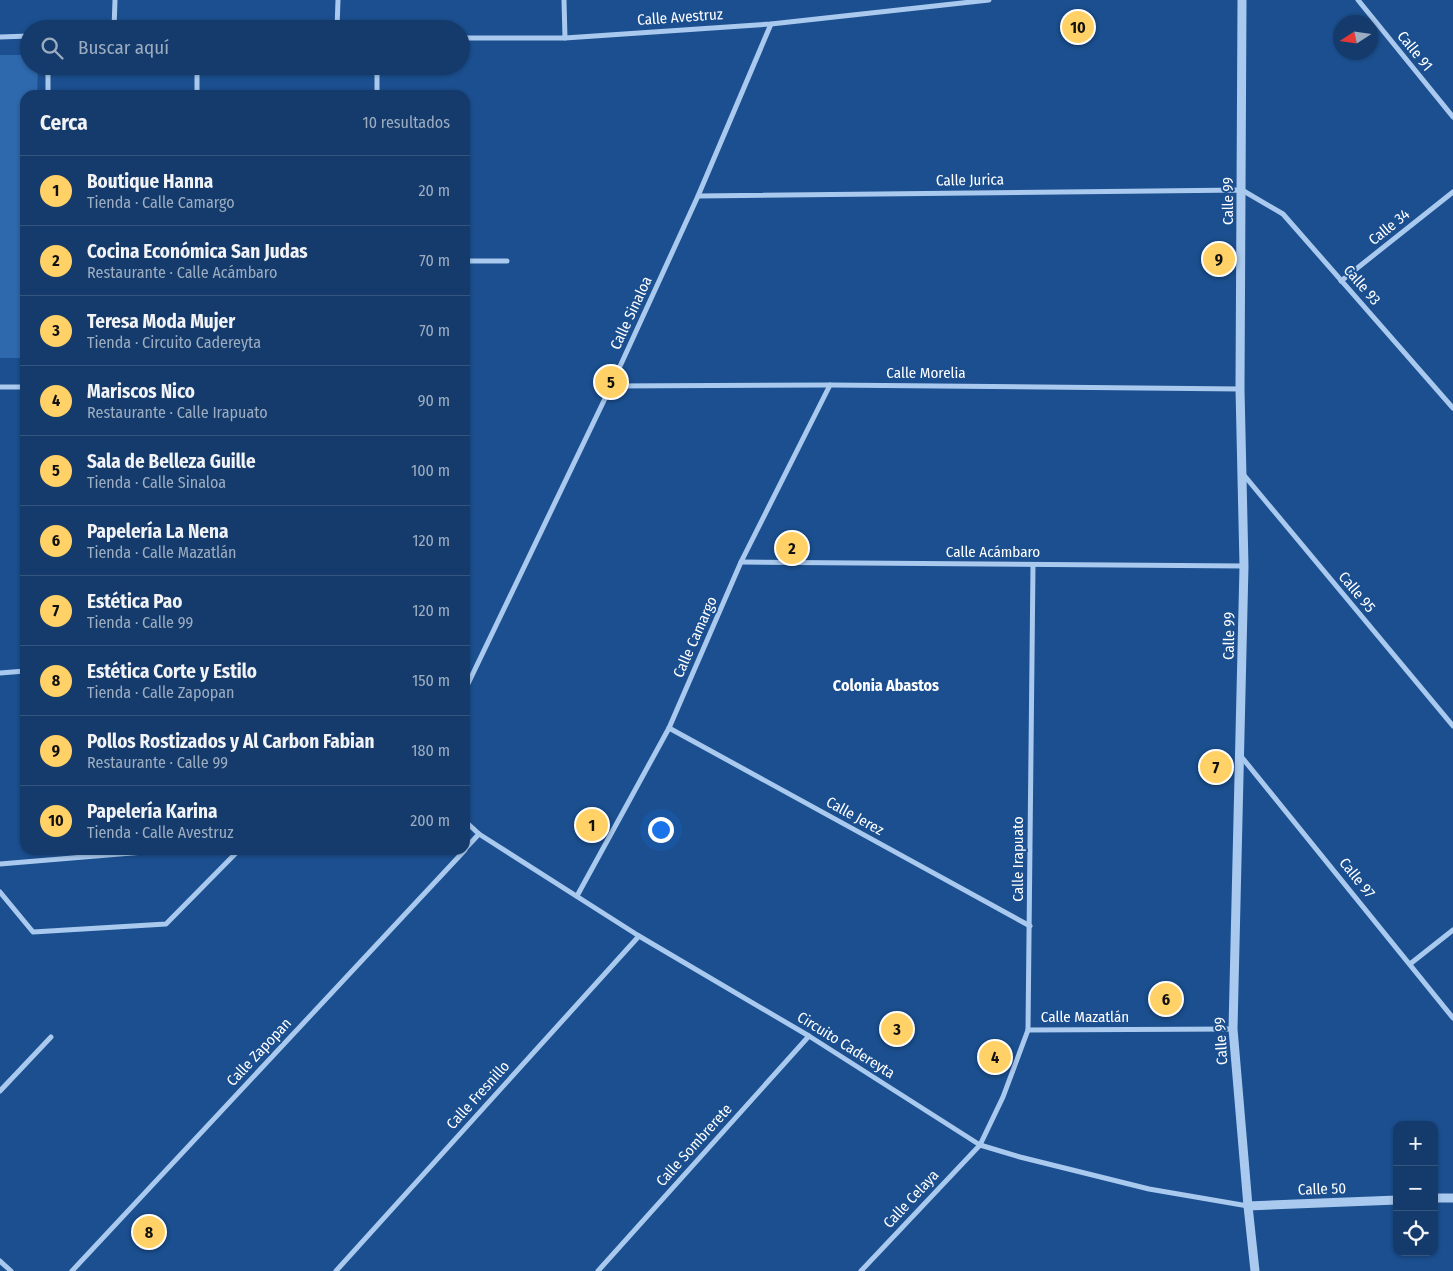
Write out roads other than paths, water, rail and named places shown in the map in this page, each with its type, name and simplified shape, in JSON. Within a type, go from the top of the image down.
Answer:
[{"type":"street","points":[[114,20],[115,0]]},
{"type":"street","points":[[337,20],[338,0]]},
{"type":"street","points":[[564,0],[565,38]]},
{"type":"street","name":"Calle Avestruz","points":[[470,38],[565,38],[772,24],[989,0]]},
{"type":"street","name":"Calle 99","points":[[1242,0],[1240,389],[1244,566],[1233,1029],[1254,1271]]},
{"type":"street","name":"Calle 91","points":[[1358,0],[1453,117]]},
{"type":"street","name":"Calle Sinaloa","points":[[470,680],[611,386],[698,196],[772,24]]},
{"type":"street","points":[[0,36],[20,36]]},
{"type":"street","points":[[48,75],[48,90]]},
{"type":"street","points":[[197,75],[197,90]]},
{"type":"street","points":[[377,75],[377,90]]},
{"type":"street","name":"Calle Jurica","points":[[698,196],[1242,190]]},
{"type":"street","name":"Calle 93","points":[[1242,190],[1284,214],[1453,408]]},
{"type":"street","name":"Calle 34","points":[[1341,281],[1453,192]]},
{"type":"street","points":[[470,261],[507,261]]},
{"type":"street","name":"Calle Morelia","points":[[611,386],[830,385],[1240,389]]},
{"type":"street","name":"Calle Camargo","points":[[577,896],[668,728],[741,562],[830,385]]},
{"type":"street","points":[[0,387],[20,387]]},
{"type":"street","name":"Calle 95","points":[[1243,474],[1453,726]]},
{"type":"street","name":"Calle Acámbaro","points":[[741,562],[1244,566]]},
{"type":"street","name":"Calle Irapuato","points":[[980,1145],[1003,1097],[1028,1030],[1033,565]]},
{"type":"street","points":[[0,673],[20,671]]},
{"type":"street","name":"Calle Jerez","points":[[668,728],[1030,926]]},
{"type":"street","name":"Calle 97","points":[[1240,755],[1453,1018]]},
{"type":"street","name":"Circuito Cadereyta","points":[[470,825],[480,834],[639,936],[808,1036],[980,1145],[1020,1157],[1149,1188],[1248,1206]]},
{"type":"street","name":"Calle Zapopan","points":[[470,845],[480,834]]},
{"type":"street","points":[[0,864],[108,855]]},
{"type":"street","points":[[0,892],[33,932],[166,924],[234,855]]},
{"type":"street","name":"Calle Zapopan","points":[[72,1271],[460,855]]},
{"type":"street","points":[[1410,964],[1453,930]]},
{"type":"street","name":"Calle Fresnillo","points":[[336,1271],[639,936]]},
{"type":"street","name":"Calle Mazatlán","points":[[1028,1030],[1233,1029]]},
{"type":"street","name":"Calle Sombrerete","points":[[598,1271],[808,1036]]},
{"type":"street","points":[[0,1091],[51,1037]]},
{"type":"street","name":"Calle Celaya","points":[[861,1271],[980,1145]]},
{"type":"street","points":[[1438,1198],[1453,1198]]},
{"type":"street","name":"Calle 50","points":[[1248,1206],[1393,1200]]},
{"type":"street","points":[[0,1261],[11,1271]]},
{"type":"place","name":"Papelería Karina","points":[[1078,27]]},
{"type":"place","name":"Pollos Rostizados y Al Carbon Fabian","points":[[1219,259]]},
{"type":"place","name":"Sala de Belleza Guille","points":[[611,382]]},
{"type":"place","name":"Cocina Económica San Judas","points":[[792,548]]},
{"type":"place","name":"Estética Pao","points":[[1216,767]]},
{"type":"place","name":"Boutique Hanna","points":[[592,825]]},
{"type":"place","name":"Papelería La Nena","points":[[1166,999]]},
{"type":"place","name":"Teresa Moda Mujer","points":[[897,1029]]},
{"type":"place","name":"Mariscos Nico","points":[[995,1057]]},
{"type":"place","name":"Estética Corte y Estilo","points":[[149,1232]]},
{"type":"district","name":"Colonia Abastos","points":[[886,685]]}]
